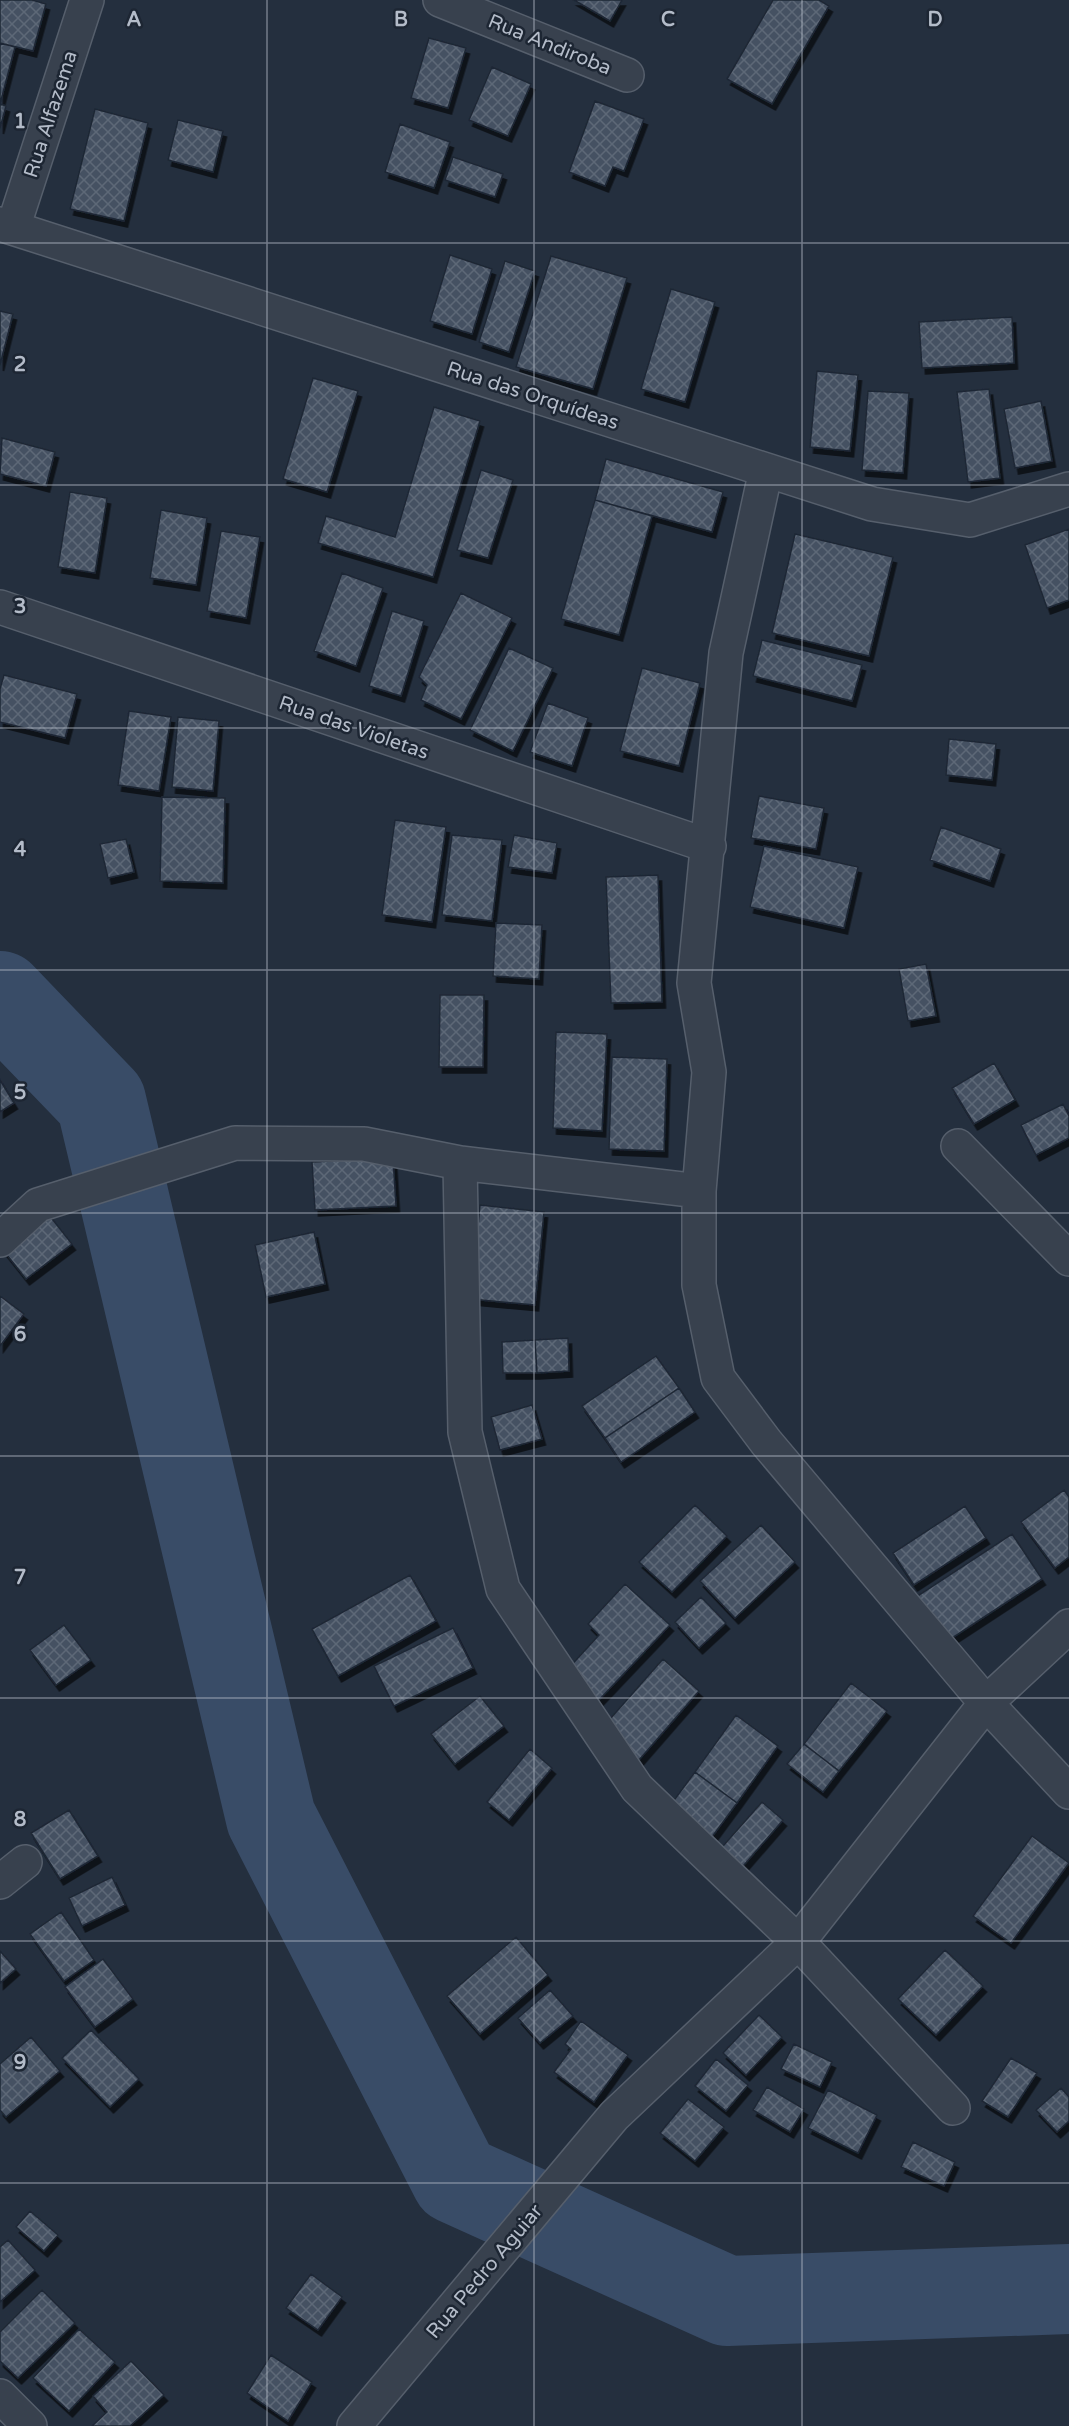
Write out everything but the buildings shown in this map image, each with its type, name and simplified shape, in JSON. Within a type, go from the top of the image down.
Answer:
[{"type":"street","name":"Rua Alfazema","points":[[6,226],[87,0]]},
{"type":"street","name":"Rua Andiroba","points":[[440,0],[627,75]]},
{"type":"street","name":"Rua das Orquídeas","points":[[6,226],[872,504],[970,520],[1069,489]]},
{"type":"street","points":[[766,470],[726,653],[694,983],[709,1072],[699,1191],[699,1285],[718,1378],[766,1442],[986,1703],[1069,1792]]},
{"type":"street","name":"Rua das Violetas","points":[[0,607],[709,846]]},
{"type":"street","points":[[0,1240],[38,1205],[235,1143],[364,1144],[460,1163],[699,1191]]},
{"type":"street","points":[[958,1146],[1069,1259]]},
{"type":"street","points":[[460,1163],[465,1432],[503,1589],[637,1788],[798,1942],[952,2108]]},
{"type":"street","name":"Rua Pedro Aguiar","points":[[354,2426],[614,2116],[798,1942],[986,1703],[1069,1626]]},
{"type":"street","points":[[0,2396],[30,2426]]},
{"type":"waterway","points":[[0,996],[101,1101],[271,1818],[456,2179],[727,2301],[1069,2289]]}]
